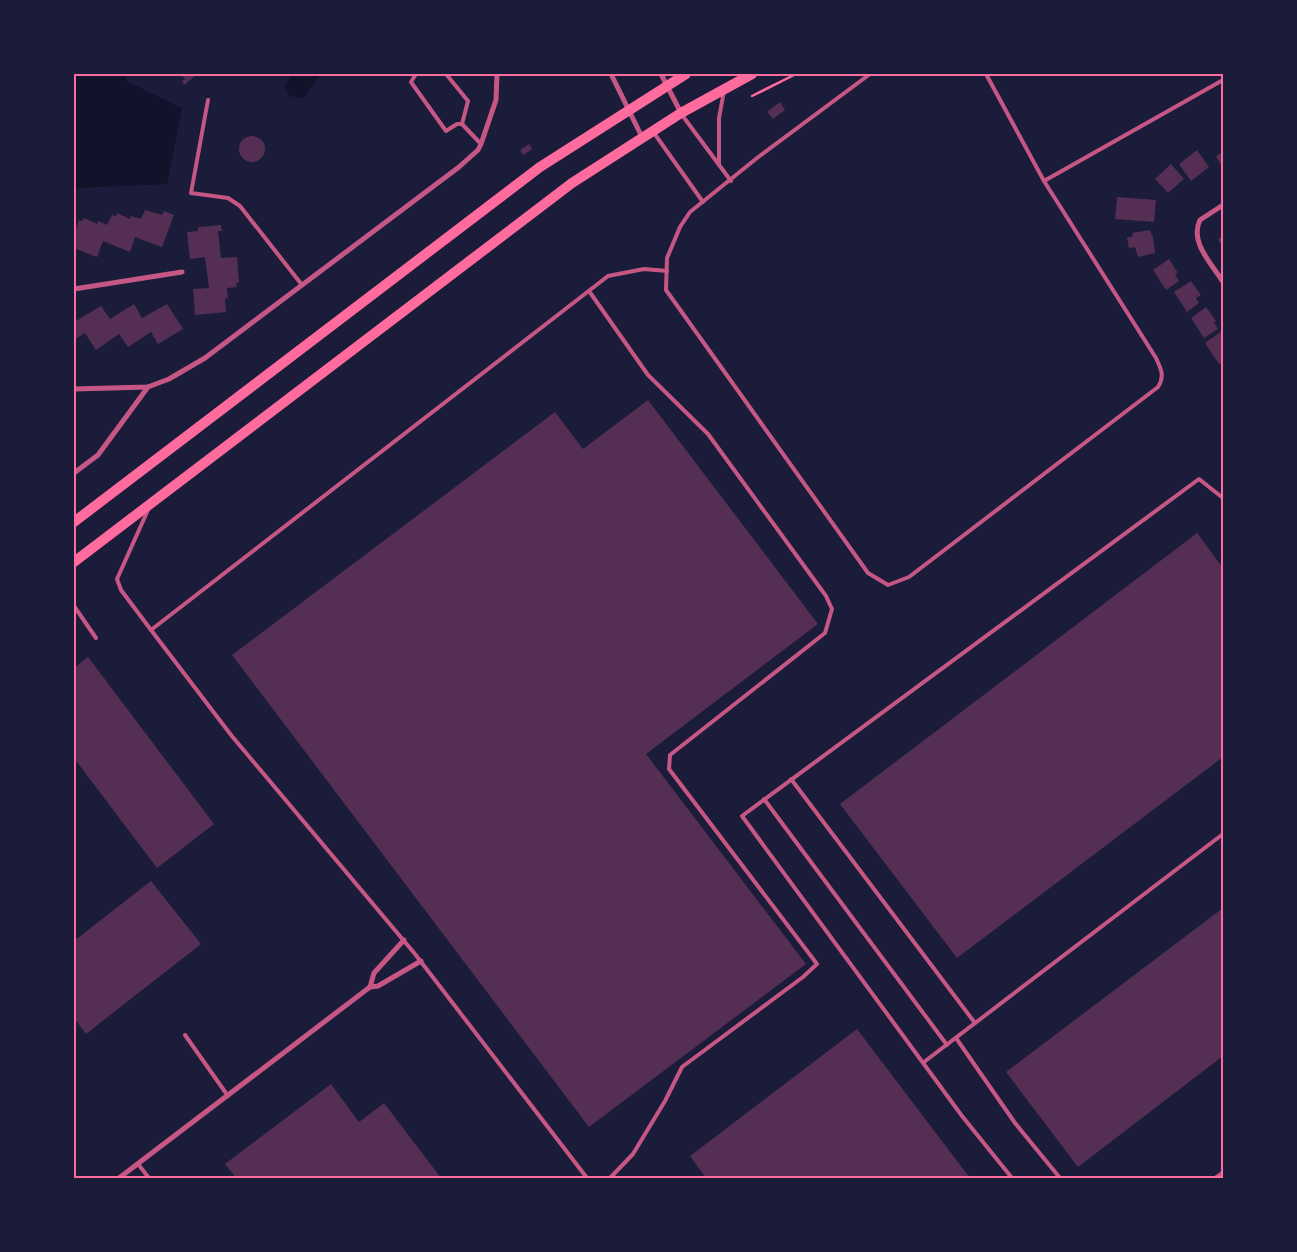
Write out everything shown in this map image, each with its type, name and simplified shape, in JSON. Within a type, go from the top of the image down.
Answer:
[{"type":"main road","points":[[74,522],[540,167],[686,74]]},
{"type":"main road","points":[[74,562],[572,183],[681,112],[724,87],[752,74]]},
{"type":"street","points":[[74,389],[148,387],[169,378],[205,358],[459,167],[478,150],[496,100],[497,74]]},
{"type":"street","points":[[611,74],[642,138]]},
{"type":"street","points":[[662,74],[681,112]]},
{"type":"street","points":[[1223,205],[1206,214],[1197,226],[1198,242],[1223,282]]},
{"type":"street","points":[[74,289],[182,272]]},
{"type":"street","points":[[74,473],[98,455],[148,387]]},
{"type":"street","points":[[370,987],[374,972],[404,940]]},
{"type":"street","points":[[119,1178],[370,987],[378,986],[421,961]]},
{"type":"street","points":[[1216,1178],[1223,1173]]},
{"type":"lane","points":[[416,74],[411,82],[446,131],[458,124],[462,124]]},
{"type":"lane","points":[[446,74],[468,101],[462,124]]},
{"type":"lane","points":[[870,74],[757,158],[731,181],[690,212],[680,227],[667,258],[666,290],[868,573],[888,585],[909,576],[1162,382],[1163,374],[1156,358],[1044,181],[986,74]]},
{"type":"lane","points":[[1044,181],[1223,80]]},
{"type":"lane","points":[[719,165],[719,118],[724,87]]},
{"type":"lane","points":[[208,100],[191,194],[228,198],[240,206],[302,285]]},
{"type":"lane","points":[[681,112],[731,181]]},
{"type":"lane","points":[[462,124],[481,144]]},
{"type":"lane","points":[[653,131],[703,202]]},
{"type":"lane","points":[[151,630],[608,276],[644,269],[667,271]]},
{"type":"lane","points":[[588,291],[648,375],[708,434],[826,596],[832,609],[825,633],[670,755],[668,769],[817,964],[803,977],[682,1067],[665,1101],[633,1154],[610,1178]]},
{"type":"lane","points":[[1012,1178],[962,1116],[742,816],[1199,479],[1223,498]]},
{"type":"lane","points":[[151,503],[117,579],[121,590],[231,735],[421,961],[587,1178]]},
{"type":"lane","points":[[74,606],[96,638]]},
{"type":"lane","points":[[791,779],[975,1023]]},
{"type":"lane","points":[[764,800],[946,1045]]},
{"type":"lane","points":[[924,1062],[1223,834]]},
{"type":"lane","points":[[1219,837],[1223,843]]},
{"type":"lane","points":[[185,1035],[228,1096]]},
{"type":"lane","points":[[956,1038],[1015,1123],[1060,1178]]},
{"type":"lane","points":[[138,1164],[149,1178]]},
{"type":"path","points":[[752,96],[796,74]]},
{"type":"shaded area","points":[[74,74],[124,74],[128,82],[182,108],[167,184],[74,188]]},
{"type":"shaded area","points":[[292,74],[321,74],[304,98],[289,96],[285,85]]},
{"type":"building","points":[[181,74],[196,75],[184,85],[182,81],[185,79]]},
{"type":"building","points":[[780,102],[785,110],[773,119],[767,112]]},
{"type":"building","points":[[252,136],[261,140],[265,149],[261,158],[252,162],[243,158],[239,149],[243,140]]},
{"type":"building","points":[[529,144],[532,149],[523,155],[520,150]]},
{"type":"building","points":[[1197,150],[1209,167],[1191,181],[1179,164]]},
{"type":"building","points":[[1223,152],[1223,169],[1216,156]]},
{"type":"building","points":[[1171,164],[1184,179],[1168,193],[1155,179]]},
{"type":"building","points":[[1117,197],[1156,200],[1154,222],[1115,219]]},
{"type":"building","points":[[145,210],[162,215],[164,211],[174,215],[162,247],[135,237],[130,252],[103,241],[97,257],[74,248],[74,228],[76,229],[79,220],[82,221],[84,218],[97,224],[98,221],[107,225],[112,215],[116,216],[117,213],[130,219],[131,216],[141,219]]},
{"type":"building","points":[[221,225],[222,231],[218,231],[221,258],[237,257],[239,282],[236,283],[237,287],[227,288],[228,298],[225,299],[226,312],[195,315],[193,289],[209,288],[205,257],[190,259],[187,232],[198,231],[198,227]]},
{"type":"building","points":[[1150,230],[1153,236],[1155,253],[1138,257],[1135,247],[1129,248],[1127,238],[1133,236],[1132,233]]},
{"type":"building","points":[[1223,236],[1223,248],[1218,239]]},
{"type":"building","points":[[1169,259],[1178,273],[1175,274],[1179,281],[1166,290],[1153,270]]},
{"type":"building","points":[[1191,281],[1201,295],[1196,298],[1199,303],[1187,312],[1174,292]]},
{"type":"building","points":[[134,304],[142,318],[167,304],[183,329],[158,344],[151,332],[128,347],[119,334],[96,350],[85,333],[74,340],[74,317],[76,321],[101,306],[110,319]]},
{"type":"building","points":[[1206,307],[1216,321],[1214,323],[1218,329],[1204,338],[1191,318]]},
{"type":"building","points":[[1222,331],[1223,362],[1219,364],[1205,343]]},
{"type":"building","points":[[648,400],[818,624],[646,754],[806,964],[589,1127],[232,655],[555,412],[583,449]]},
{"type":"building","points":[[1197,533],[1223,568],[1223,757],[957,958],[840,804]]},
{"type":"building","points":[[88,657],[214,824],[157,868],[74,758],[74,668]]},
{"type":"building","points":[[151,881],[201,944],[86,1034],[74,1018],[74,941]]},
{"type":"building","points":[[1223,908],[1223,1056],[1078,1167],[1006,1072]]},
{"type":"building","points":[[857,1029],[970,1178],[706,1178],[690,1156]]},
{"type":"building","points":[[331,1084],[359,1122],[384,1103],[441,1178],[236,1178],[225,1164]]}]
